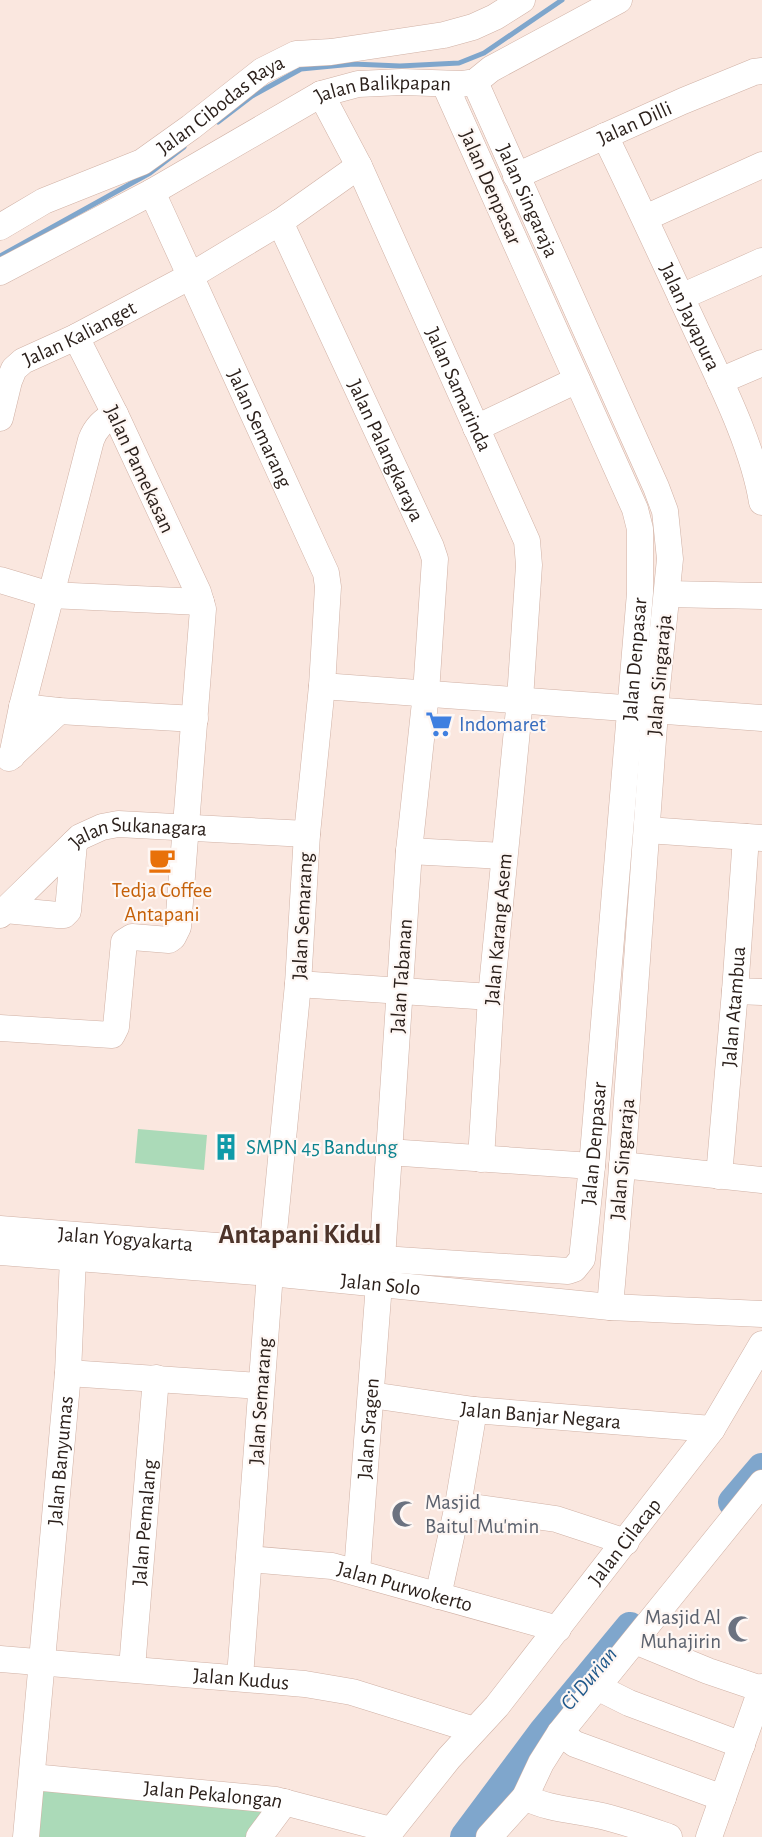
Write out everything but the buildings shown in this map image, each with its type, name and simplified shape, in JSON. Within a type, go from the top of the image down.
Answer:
[{"type":"street","name":"Jalan Cibodas Raya","points":[[0,227],[44,201],[142,162],[262,71],[296,54],[331,52],[444,35],[495,17],[522,0]]},
{"type":"street","name":"Jalan Balikpapan","points":[[0,272],[152,192],[321,94],[358,84],[424,82],[445,85],[475,81],[491,69],[619,0]]},
{"type":"street","name":"Jalan Dilli","points":[[516,176],[683,101],[758,72]]},
{"type":"street","name":"Jalan Singaraja","points":[[475,81],[656,487],[665,511],[669,534],[670,559],[667,594],[642,708],[647,830],[611,1298]]},
{"type":"street","name":"Jalan Denpasar","points":[[381,1272],[574,1269],[578,1265],[584,1252],[642,708],[640,529],[635,509],[445,85]]},
{"type":"street","name":"Jalan Samarinda","points":[[321,94],[359,166],[527,541],[529,565],[520,699]]},
{"type":"street","name":"Jalan Jayapura","points":[[605,136],[720,381],[759,480],[762,502]]},
{"type":"street","points":[[645,218],[762,165]]},
{"type":"street","name":"Jalan Kalianget","points":[[0,418],[9,381],[14,369],[23,361],[76,337],[190,276],[280,222],[359,166]]},
{"type":"street","name":"Jalan Semarang","points":[[152,192],[326,573],[329,600],[306,834],[298,984],[261,1386],[240,1677]]},
{"type":"street","name":"Jalan Palangkaraya","points":[[280,222],[435,559],[426,693]]},
{"type":"street","points":[[681,297],[762,261]]},
{"type":"street","name":"Jalan Pamekasan","points":[[0,1028],[112,1035],[116,1027],[124,942],[132,938],[169,940],[176,933],[187,827],[203,609],[115,414],[76,337]]},
{"type":"street","points":[[720,381],[762,363]]},
{"type":"street","points":[[476,428],[577,380]]},
{"type":"street","points":[[6,761],[91,440],[95,429],[115,414]]},
{"type":"street","points":[[0,580],[50,595],[201,602]]},
{"type":"street","points":[[667,594],[762,596]]},
{"type":"street","points":[[322,686],[762,718]]},
{"type":"street","name":"Jalan Tabanan","points":[[381,1272],[409,850],[426,693]]},
{"type":"street","name":"Jalan Karang Asem","points":[[481,1159],[491,997],[520,699]]},
{"type":"street","points":[[22,707],[195,719]]},
{"type":"street","points":[[6,761],[59,711]]},
{"type":"street","name":"Jalan Sukanagara","points":[[2,912],[80,837],[118,824],[306,834]]},
{"type":"street","points":[[647,830],[754,838]]},
{"type":"street","name":"Jalan Atambua","points":[[719,1176],[735,991],[754,838]]},
{"type":"street","points":[[2,912],[64,915],[68,911],[74,843]]},
{"type":"street","points":[[409,850],[504,856]]},
{"type":"street","points":[[298,984],[491,997]]},
{"type":"street","points":[[735,991],[762,992]]},
{"type":"street","points":[[388,1152],[592,1166]]},
{"type":"street","points":[[622,1165],[762,1180]]},
{"type":"street","name":"Jalan Yogyakarta","points":[[0,1229],[272,1261]]},
{"type":"street","name":"Jalan Solo","points":[[0,1252],[73,1258],[272,1261],[762,1314]]},
{"type":"street","name":"Jalan Banyumas","points":[[26,1837],[68,1373],[73,1258]]},
{"type":"street","name":"Jalan Sragen","points":[[357,1572],[381,1272]]},
{"type":"street","name":"Jalan Solo","points":[[611,1298],[762,1298]]},
{"type":"street","name":"Jalan Cilacap","points":[[388,1834],[474,1730],[497,1706],[642,1522],[712,1429],[762,1344]]},
{"type":"street","points":[[68,1373],[261,1386]]},
{"type":"street","name":"Jalan Pemalang","points":[[132,1668],[156,1378]]},
{"type":"street","name":"Jalan Banjar Negara","points":[[371,1395],[474,1410],[712,1429]]},
{"type":"street","points":[[438,1596],[458,1505],[474,1410]]},
{"type":"street","points":[[489,1837],[525,1797],[541,1763],[560,1733],[762,1483]]},
{"type":"street","points":[[458,1505],[556,1519],[642,1522]]},
{"type":"street","points":[[556,1519],[626,1542]]},
{"type":"street","name":"Jalan Purwokerto","points":[[249,1558],[332,1566],[558,1629]]},
{"type":"street","points":[[635,1641],[708,1671],[762,1688],[709,1837]]},
{"type":"street","name":"Jalan Kudus","points":[[0,1659],[132,1668],[305,1684],[352,1692],[474,1730]]},
{"type":"street","points":[[597,1688],[629,1703],[742,1745]]},
{"type":"street","points":[[560,1733],[575,1744],[723,1798]]},
{"type":"street","name":"Jalan Pekalongan","points":[[32,1777],[285,1802],[388,1834]]},
{"type":"street","points":[[525,1797],[548,1806],[596,1815],[669,1837]]},
{"type":"street","points":[[259,1837],[285,1802]]},
{"type":"green space","points":[[138,1129],[207,1135],[204,1170],[135,1163]]},
{"type":"green space","points":[[37,1785],[271,1809],[250,1837],[40,1837],[33,1833]]},
{"type":"waterway","points":[[218,122],[252,96],[301,69],[353,64],[400,66],[459,63],[484,53],[562,0]]},
{"type":"waterway","points":[[0,256],[150,173],[184,147]]},
{"type":"waterway","name":"Ci Durian","points":[[733,1502],[762,1468]]},
{"type":"waterway","name":"Ci Durian","points":[[465,1837],[544,1731],[630,1627]]},
{"type":"place","name":"Indomaret","points":[[439,724]]},
{"type":"place","name":"Tedja Coffee Antapani","points":[[162,860]]},
{"type":"place","name":"SMPN 45 Bandung","points":[[226,1147]]},
{"type":"place","name":"Masjid Baitul Mu'min","points":[[405,1514]]},
{"type":"place","name":"Masjid Al Muhajirin","points":[[741,1629]]},
{"type":"district","name":"Antapani Kidul","points":[[300,1234]]}]
